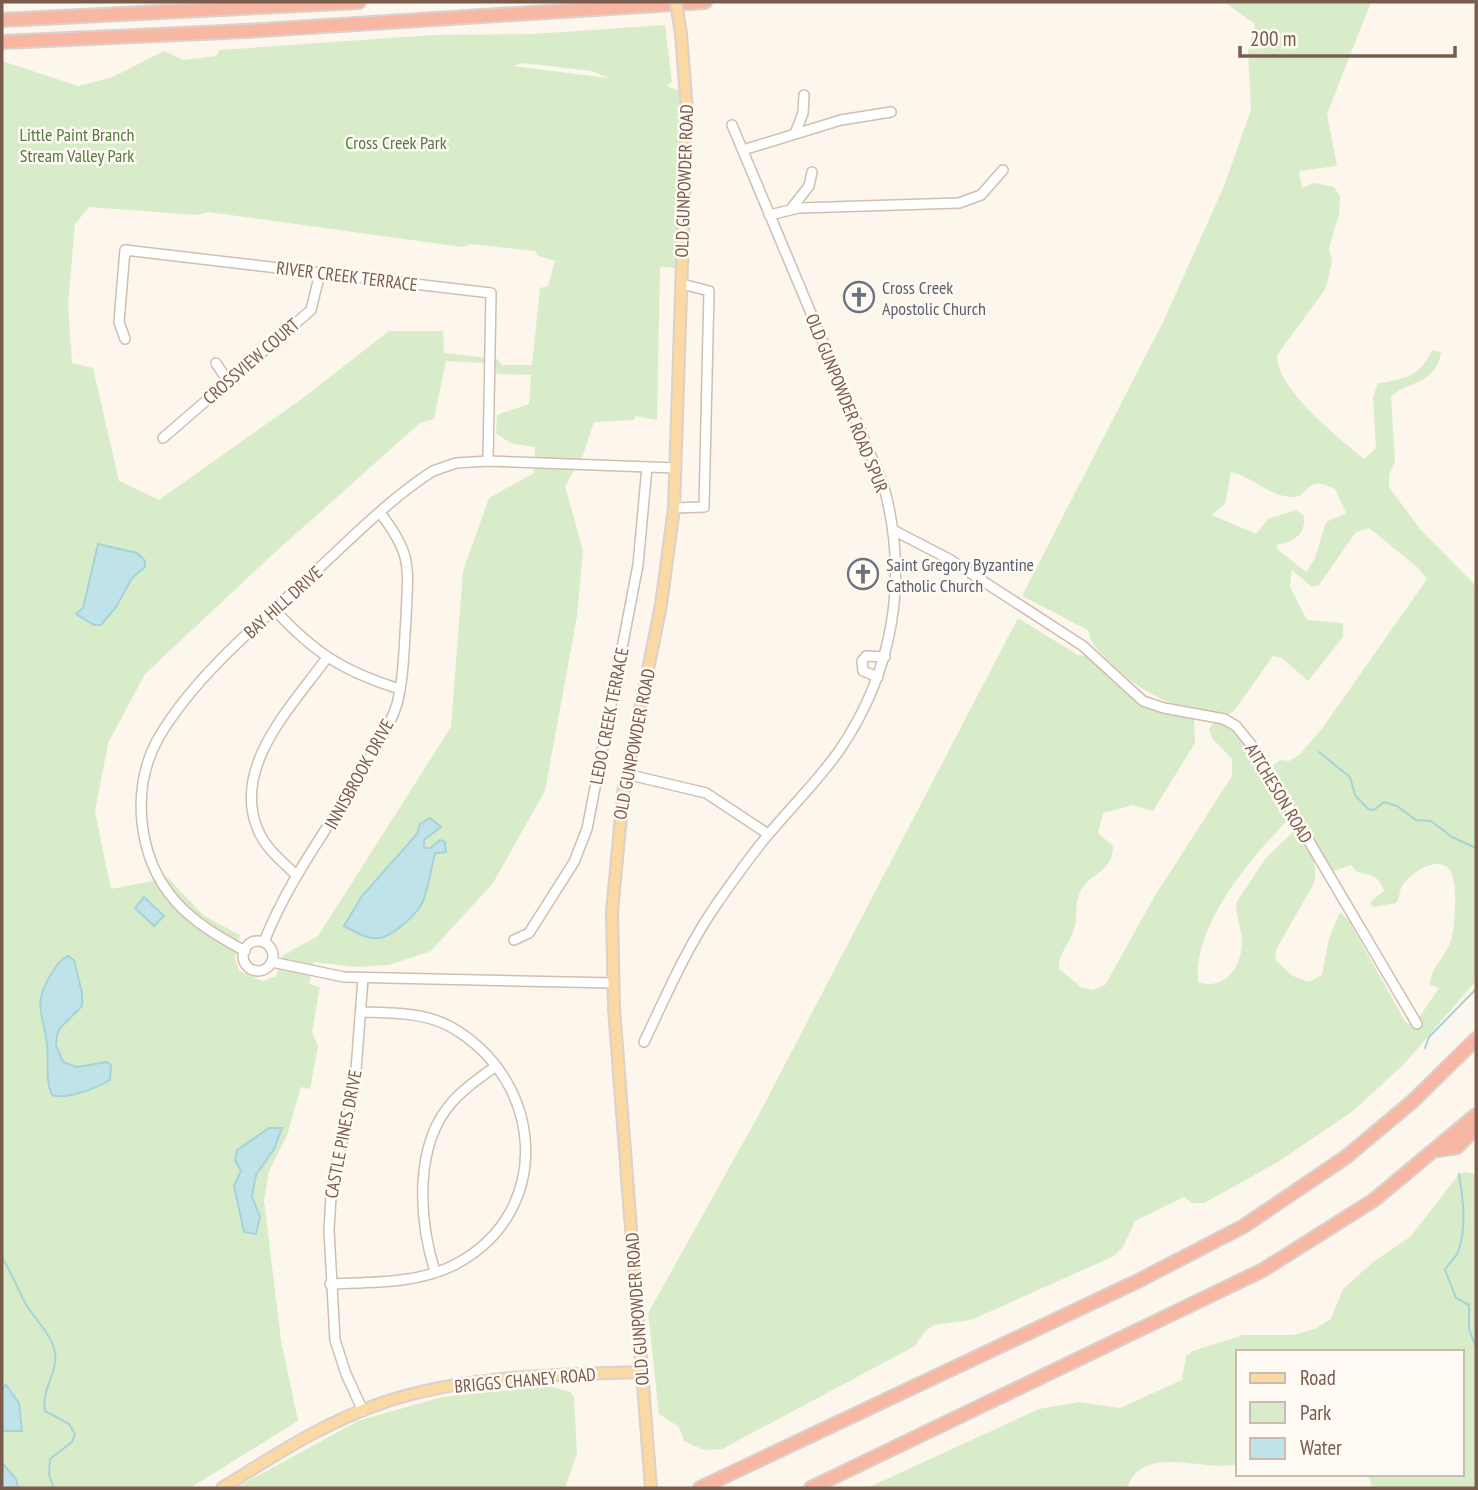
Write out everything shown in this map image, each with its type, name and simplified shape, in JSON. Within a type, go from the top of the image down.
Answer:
[{"type":"highway","points":[[2,20],[359,2]]},
{"type":"highway","points":[[2,42],[705,2]]},
{"type":"highway","points":[[1413,1101],[1476,1029]]},
{"type":"highway","points":[[700,1488],[1208,1246],[1315,1180],[1413,1101],[1476,1039]]},
{"type":"highway","points":[[811,1488],[1263,1270],[1348,1218],[1437,1150],[1476,1115]]},
{"type":"highway","points":[[1437,1150],[1457,1146],[1476,1128]]},
{"type":"main road","name":"OLD GUNPOWDER ROAD","points":[[651,1485],[613,983],[614,878],[626,774],[661,605],[674,508],[687,110],[676,2]]},
{"type":"main road","name":"BRIGGS CHANEY ROAD","points":[[222,1488],[310,1435],[363,1410],[412,1395],[480,1381],[642,1372]]},
{"type":"street","points":[[796,131],[803,113],[804,95]]},
{"type":"street","points":[[743,150],[796,131],[891,112]]},
{"type":"street","name":"OLD GUNPOWDER ROAD SPUR","points":[[645,1042],[714,908],[768,834],[841,748],[878,677],[885,657],[896,592],[895,531],[884,487],[732,125]]},
{"type":"street","points":[[769,215],[791,209],[959,203],[981,195],[1003,170]]},
{"type":"street","points":[[791,209],[808,186],[812,172]]},
{"type":"street","name":"RIVER CREEK TERRACE","points":[[125,339],[119,322],[125,250],[491,293],[488,461]]},
{"type":"street","name":"CROSSVIEW COURT","points":[[163,438],[311,310],[320,273]]},
{"type":"street","points":[[674,508],[704,507],[709,291],[682,284]]},
{"type":"street","points":[[216,363],[227,380]]},
{"type":"street","name":"BAY HILL DRIVE","points":[[244,950],[202,926],[167,891],[147,848],[141,805],[148,764],[168,724],[235,646],[381,513],[433,471],[456,463],[488,461],[676,468]]},
{"type":"street","name":"LEDO CREEK TERRACE","points":[[514,940],[528,933],[536,922],[574,862],[587,829],[636,578],[647,467]]},
{"type":"street","name":"INNISBROOK DRIVE","points":[[264,942],[296,875],[328,830],[387,728],[400,689],[408,565],[401,539],[381,513]]},
{"type":"street","name":"AITCHESON ROAD","points":[[895,531],[949,559],[1083,646],[1143,701],[1164,708],[1208,714],[1236,726],[1254,748],[1417,1024]]},
{"type":"street","points":[[274,609],[300,638],[326,659],[359,675],[400,689]]},
{"type":"street","points":[[878,677],[863,671],[862,661],[866,656],[885,657]]},
{"type":"street","points":[[296,875],[270,850],[258,830],[250,789],[255,767],[281,722],[326,659]]},
{"type":"street","points":[[626,774],[706,793],[768,834]]},
{"type":"street","points":[[255,942],[264,942],[271,948],[272,962],[262,971],[253,970],[244,960],[244,950],[255,942]]},
{"type":"street","points":[[272,962],[305,971],[363,978],[613,983]]},
{"type":"street","name":"CASTLE PINES DRIVE","points":[[363,978],[362,1012],[351,1101],[330,1199],[330,1284],[335,1340],[346,1374],[363,1410]]},
{"type":"street","points":[[330,1284],[404,1279],[453,1266],[493,1238],[502,1227],[520,1193],[526,1156],[521,1114],[511,1089],[495,1067],[469,1040],[434,1020],[401,1014],[362,1012]]},
{"type":"street","points":[[435,1272],[425,1238],[421,1208],[433,1138],[452,1103],[495,1067]]},
{"type":"green space","points":[[1224,2],[1371,2],[1327,114],[1337,166],[1299,171],[1302,188],[1314,183],[1334,187],[1340,196],[1339,214],[1329,248],[1332,261],[1326,288],[1277,355],[1287,383],[1298,397],[1325,426],[1364,459],[1376,448],[1373,397],[1378,383],[1411,375],[1423,365],[1432,350],[1441,352],[1439,362],[1429,375],[1391,396],[1395,462],[1389,475],[1389,487],[1420,529],[1476,586],[1476,981],[1404,1064],[1353,1111],[1278,1162],[1204,1203],[1192,1203],[1184,1197],[1135,1221],[1123,1247],[1114,1256],[971,1320],[934,1325],[925,1331],[915,1346],[722,1449],[704,1450],[684,1441],[679,1427],[659,1414],[648,1313],[757,1118],[1018,618],[1078,655],[1089,656],[1120,688],[1146,708],[1194,716],[1195,743],[1153,811],[1133,805],[1103,813],[1098,833],[1113,846],[1112,854],[1107,866],[1080,892],[1074,929],[1060,958],[1059,969],[1081,987],[1093,990],[1105,985],[1156,894],[1232,776],[1232,759],[1212,738],[1209,730],[1212,724],[1218,722],[1237,730],[1289,819],[1227,893],[1205,938],[1199,960],[1198,982],[1208,984],[1224,980],[1235,968],[1242,941],[1236,903],[1266,858],[1295,830],[1312,855],[1314,883],[1276,950],[1275,960],[1293,976],[1309,982],[1322,975],[1329,938],[1340,912],[1349,921],[1406,1023],[1414,1025],[1439,988],[1430,985],[1433,972],[1452,936],[1455,899],[1451,872],[1441,864],[1421,869],[1404,883],[1396,903],[1373,907],[1370,902],[1384,891],[1380,882],[1357,872],[1351,865],[1331,872],[1273,773],[1273,766],[1280,760],[1289,761],[1299,755],[1321,730],[1427,579],[1417,567],[1369,528],[1356,532],[1319,585],[1312,587],[1292,570],[1290,587],[1307,620],[1343,623],[1343,637],[1308,681],[1282,658],[1273,656],[1234,711],[1228,715],[1193,709],[1152,694],[1100,653],[1091,641],[1088,630],[1022,596],[1164,320],[1224,186],[1251,110],[1248,50],[1255,24]],"holes":[[[1231,472],[1273,492],[1291,497],[1300,496],[1315,484],[1335,489],[1346,513],[1326,522],[1315,558],[1306,572],[1277,549],[1277,545],[1294,539],[1303,528],[1304,516],[1296,510],[1268,519],[1256,534],[1212,515],[1225,504]]]},
{"type":"green space","points":[[665,25],[672,82],[666,86],[680,91],[675,268],[660,267],[657,420],[635,416],[634,420],[594,422],[583,455],[565,486],[583,551],[577,616],[545,791],[493,883],[431,951],[389,965],[355,967],[314,962],[309,984],[320,987],[312,1032],[318,1047],[310,1089],[301,1087],[287,1135],[269,1171],[264,1200],[281,1340],[298,1421],[190,1488],[2,1488],[2,61],[78,86],[113,77],[164,51],[183,60],[216,56],[220,50],[433,35],[533,34]],"holes":[[[523,63],[592,71],[608,78],[513,66]],[[89,207],[196,215],[208,212],[462,247],[471,244],[535,251],[538,256],[555,261],[548,286],[540,288],[532,365],[502,365],[497,359],[444,353],[443,331],[389,331],[303,398],[159,500],[119,481],[93,368],[72,363],[68,305],[75,224]],[[446,361],[483,363],[498,374],[531,375],[529,404],[497,415],[496,434],[513,444],[535,447],[534,473],[489,498],[463,571],[451,727],[318,936],[283,955],[276,976],[263,981],[239,971],[235,959],[240,935],[204,916],[168,878],[111,889],[95,812],[108,743],[145,674],[272,555],[420,423],[434,419]]]},
{"type":"green space","points":[[1459,1174],[1476,1174],[1476,1488],[1373,1488],[1368,1476],[1464,1476],[1464,1350],[1236,1350],[1236,1464],[1224,1466],[1175,1462],[1146,1466],[1135,1474],[1127,1488],[867,1488],[1039,1409],[1079,1402],[1120,1408],[1182,1380],[1186,1356],[1193,1351],[1243,1335],[1293,1335],[1315,1329],[1331,1319],[1343,1289],[1373,1262],[1410,1237]]},
{"type":"green space","points":[[549,1386],[570,1392],[574,1397],[577,1453],[565,1488],[235,1488],[358,1421],[442,1397]]},
{"type":"water","points":[[98,544],[137,553],[145,561],[145,567],[132,578],[116,607],[101,625],[94,625],[76,614],[83,608]]},
{"type":"water","points":[[430,818],[441,827],[424,840],[424,848],[430,848],[440,840],[445,842],[446,852],[435,853],[425,895],[418,910],[398,929],[383,937],[370,938],[344,926],[362,896],[417,834],[420,824]]},
{"type":"water","points":[[144,897],[164,916],[154,926],[135,908]]},
{"type":"water","points":[[68,956],[74,960],[82,993],[82,1006],[60,1028],[56,1045],[63,1062],[77,1067],[107,1062],[111,1065],[110,1080],[81,1092],[58,1096],[52,1095],[49,1083],[47,1045],[40,1003],[50,976]]},
{"type":"water","points":[[269,1128],[282,1128],[274,1149],[256,1175],[252,1196],[260,1217],[256,1234],[244,1232],[234,1186],[241,1171],[235,1160],[237,1150]]},
{"type":"water","points":[[6,1385],[19,1403],[22,1431],[2,1431],[2,1388]]},
{"type":"water","points":[[2,1463],[16,1479],[18,1488],[2,1488]]},
{"type":"waterway","points":[[1319,752],[1350,777],[1355,795],[1368,809],[1374,810],[1384,802],[1397,806],[1416,820],[1431,821],[1452,837],[1476,848]]},
{"type":"waterway","points":[[1425,1048],[1429,1037],[1476,989]]},
{"type":"waterway","points":[[1459,1174],[1463,1233],[1458,1252],[1445,1270],[1456,1298],[1469,1305],[1469,1329],[1476,1348]]},
{"type":"waterway","points":[[2,1258],[27,1306],[54,1347],[55,1360],[45,1395],[45,1411],[69,1424],[75,1434],[72,1442],[50,1459],[49,1475],[54,1488]]},
{"type":"waterway","points":[[1476,1422],[1476,1433]]},
{"type":"place","name":"Cross Creek Apostolic Church","points":[[859,297]]},
{"type":"place","name":"Saint Gregory Byzantine Catholic Church","points":[[863,574]]},
{"type":"park label","name":"Cross Creek Park","points":[[396,142]]},
{"type":"park label","name":"Little Paint Branch Stream Valley Park","points":[[77,144]]}]
